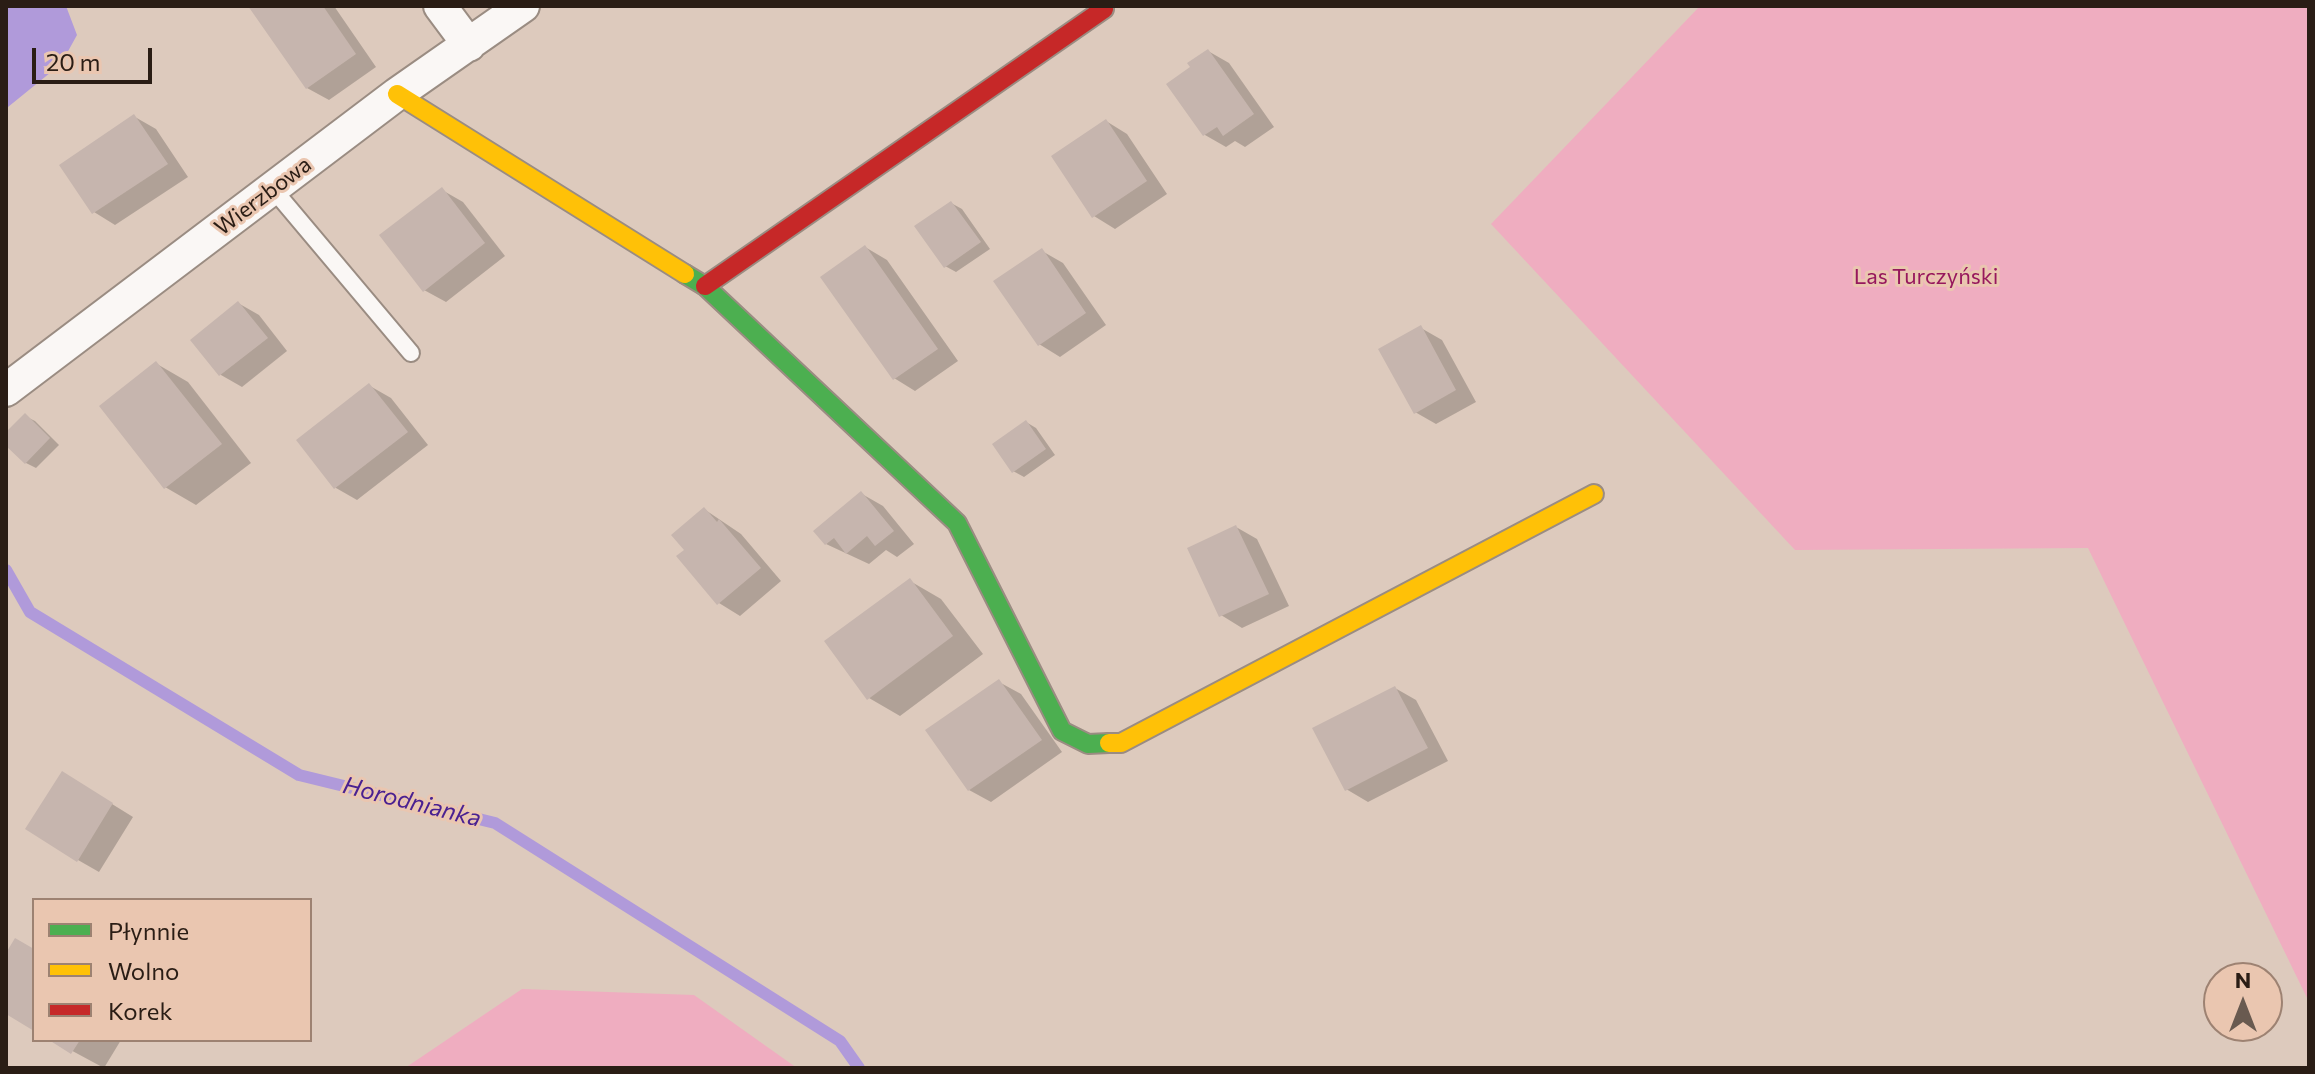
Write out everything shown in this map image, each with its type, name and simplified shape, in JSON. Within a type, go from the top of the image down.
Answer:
[{"type":"street","points":[[440,6],[469,45]]},
{"type":"street","name":"Wierzbowa","points":[[6,390],[397,94],[523,6]]},
{"type":"street","points":[[705,286],[1104,9]]},
{"type":"street","points":[[397,94],[705,286],[957,523],[1062,731],[1088,744],[1121,743],[1594,494]]},
{"type":"lane","points":[[273,189],[411,353]]},
{"type":"green space","name":"Las Turczyński","points":[[1700,6],[2309,6],[2309,1002],[2088,548],[1795,550],[1491,224]]},
{"type":"green space","points":[[522,989],[694,995],[797,1068],[405,1068]]},
{"type":"shaded area","points":[[6,6],[66,6],[77,35],[61,64],[8,107],[6,115]]},
{"type":"building","points":[[248,6],[323,6],[356,54],[306,89]]},
{"type":"building","points":[[1208,49],[1254,114],[1223,136],[1217,127],[1203,136],[1166,84],[1190,67],[1187,63]]},
{"type":"building","points":[[134,114],[168,164],[92,214],[59,165]]},
{"type":"building","points":[[1106,119],[1147,181],[1092,218],[1051,156]]},
{"type":"building","points":[[442,187],[485,243],[423,292],[379,235]]},
{"type":"building","points":[[951,201],[981,242],[944,268],[914,226]]},
{"type":"building","points":[[865,245],[938,349],[893,380],[820,277]]},
{"type":"building","points":[[1042,248],[1086,313],[1038,346],[993,281]]},
{"type":"building","points":[[238,301],[268,338],[219,376],[190,340]]},
{"type":"building","points":[[1421,325],[1456,390],[1414,414],[1378,349]]},
{"type":"building","points":[[156,361],[222,444],[164,489],[99,406]]},
{"type":"building","points":[[369,383],[408,432],[334,489],[296,440]]},
{"type":"building","points":[[25,413],[50,438],[25,464],[6,446],[6,432]]},
{"type":"building","points":[[1026,420],[1046,449],[1012,473],[992,444]]},
{"type":"building","points":[[861,491],[894,531],[875,546],[867,536],[846,554],[834,538],[825,545],[813,531]]},
{"type":"building","points":[[704,507],[717,522],[719,519],[761,568],[717,605],[676,556],[684,550],[671,535]]},
{"type":"building","points":[[1236,525],[1269,594],[1219,617],[1187,548]]},
{"type":"building","points":[[910,578],[953,636],[867,700],[824,641]]},
{"type":"building","points":[[999,679],[1042,740],[968,791],[925,730]]},
{"type":"building","points":[[1395,686],[1428,748],[1345,791],[1312,728]]},
{"type":"building","points":[[62,771],[113,803],[77,862],[25,829]]},
{"type":"building","points":[[15,938],[32,948],[32,1030],[6,1014],[6,953]]},
{"type":"building","points":[[52,1042],[79,1042],[71,1054]]},
{"type":"waterway","name":"Horodnianka","points":[[6,570],[30,612],[299,775],[495,823],[840,1041],[859,1068]]},
{"type":"traffic: fast","points":[[685,274],[705,286],[957,523],[1062,731],[1088,744],[1109,743]]},
{"type":"traffic: slow","points":[[397,94],[685,274]]},
{"type":"traffic: slow","points":[[1109,743],[1121,743],[1594,494]]},
{"type":"traffic: jam","points":[[705,286],[1104,9]]}]
